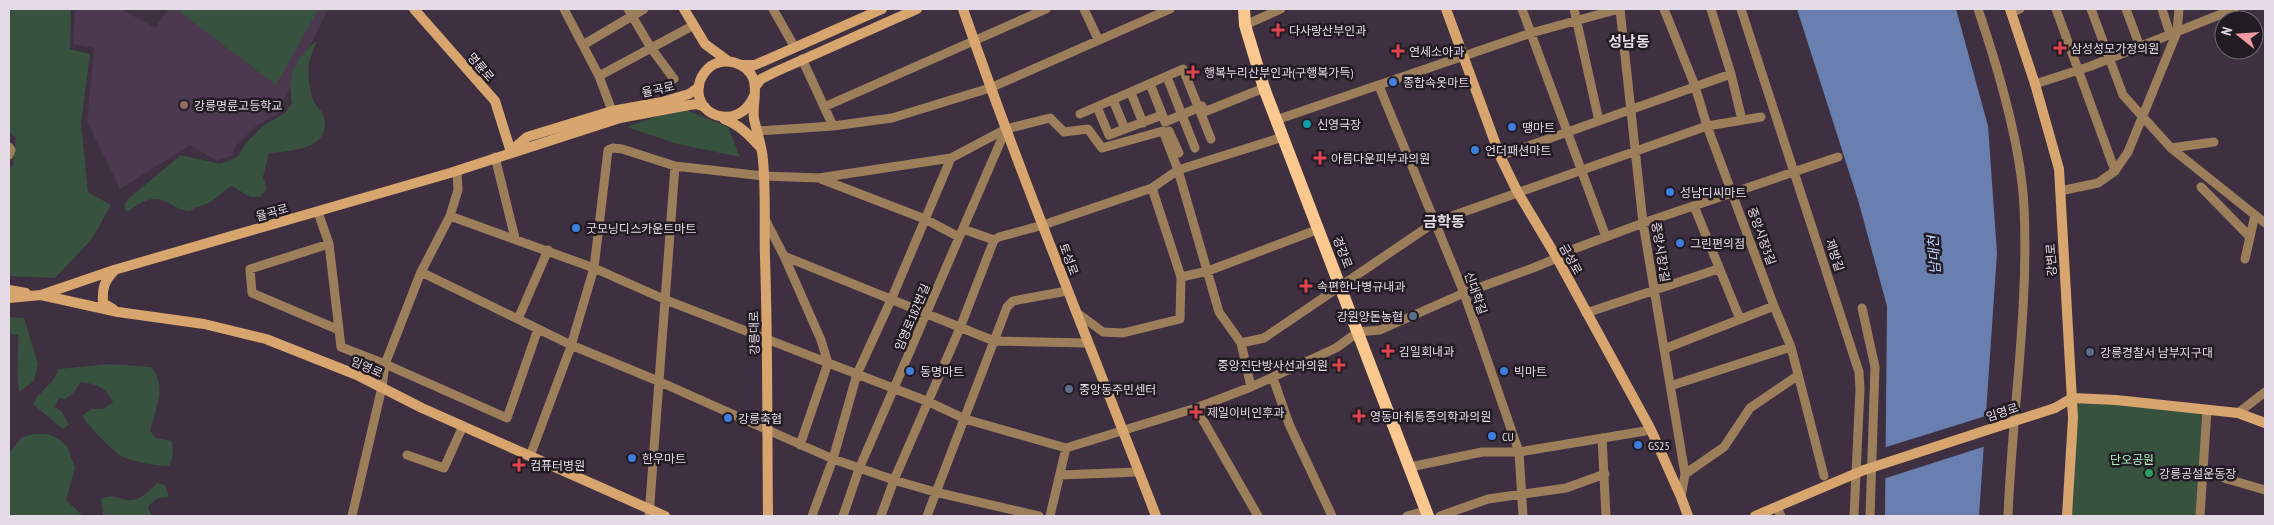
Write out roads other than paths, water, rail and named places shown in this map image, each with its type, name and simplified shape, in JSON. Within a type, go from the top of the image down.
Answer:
[{"type":"main road","name":"경강로","points":[[1234,9],[1245,25]]},
{"type":"main road","name":"경강로","points":[[1244,9],[1245,25],[1264,88],[1427,514]]},
{"type":"street","name":"명륜로","points":[[414,9],[495,101],[511,152]]},
{"type":"street","points":[[564,9],[599,76],[612,111]]},
{"type":"street","points":[[583,45],[630,12],[644,9]]},
{"type":"street","points":[[684,9],[704,44],[707,66],[699,87],[700,100],[705,108],[736,124],[762,149]]},
{"type":"street","points":[[773,9],[794,46]]},
{"type":"street","points":[[704,44],[728,61],[742,65],[755,65],[794,46],[882,9]]},
{"type":"street","points":[[720,117],[738,116],[745,111],[760,79],[917,9]]},
{"type":"street","name":"토성로","points":[[963,9],[990,88],[1043,225],[1066,291],[1156,516]]},
{"type":"street","points":[[824,107],[1046,9]]},
{"type":"street","points":[[1084,9],[1098,39]]},
{"type":"street","points":[[758,131],[833,126],[892,118],[990,88],[1170,9]]},
{"type":"street","points":[[1245,25],[1281,9]]},
{"type":"street","name":"금성로","points":[[1446,9],[1462,58],[1500,156],[1517,191],[1557,258],[1651,430],[1688,516]]},
{"type":"street","points":[[1522,9],[1606,237]]},
{"type":"street","points":[[1574,9],[1599,121]]},
{"type":"street","points":[[1276,120],[1531,33],[1620,9]]},
{"type":"street","name":"중앙시장2길","points":[[1620,9],[1643,223],[1685,474],[1681,497]]},
{"type":"street","name":"중앙시장3길","points":[[1664,9],[1695,86],[1706,126],[1791,347],[1824,476]]},
{"type":"street","points":[[1711,9],[1731,74],[1742,120]]},
{"type":"street","name":"제방길","points":[[1740,9],[1858,372],[1860,389],[1860,471],[1854,516]]},
{"type":"street","points":[[1978,9],[1990,44],[2017,149],[2024,208],[2023,324],[2010,452],[2008,516]]},
{"type":"street","points":[[2056,9],[2115,171]]},
{"type":"street","points":[[2091,9],[2123,95],[2171,148],[2265,223]]},
{"type":"street","points":[[2126,9],[2140,47]]},
{"type":"street","points":[[2162,9],[2174,33]]},
{"type":"street","points":[[2060,190],[2098,183],[2115,171],[2128,152],[2174,33],[2179,9]]},
{"type":"street","points":[[2035,84],[2109,59],[2234,9]]},
{"type":"street","name":"강변로","points":[[2014,10],[2059,169],[2073,418],[2067,516]]},
{"type":"street","points":[[630,12],[651,48],[674,79]]},
{"type":"street","points":[[599,76],[694,25]]},
{"type":"street","points":[[802,59],[833,126]]},
{"type":"street","points":[[703,74],[716,63],[728,61]]},
{"type":"street","points":[[742,65],[753,78],[755,91]]},
{"type":"street","points":[[1080,114],[1183,70],[1211,139]]},
{"type":"street","points":[[1500,156],[1731,74]]},
{"type":"street","points":[[1167,77],[1195,148]]},
{"type":"street","points":[[1150,84],[1179,154]]},
{"type":"street","name":"신대학길","points":[[1379,86],[1464,294],[1518,452],[1523,516]]},
{"type":"street","name":"율곡로","points":[[511,152],[527,137],[612,111],[662,102],[689,94],[699,87]]},
{"type":"street","points":[[1166,122],[1198,107],[1202,106],[1204,112],[1264,88]]},
{"type":"street","name":"강릉대로","points":[[755,91],[754,117],[762,149],[764,176],[768,339],[768,516]]},
{"type":"street","points":[[1131,93],[1143,123]]},
{"type":"street","points":[[1113,100],[1125,129]]},
{"type":"street","name":"율곡로","points":[[9,298],[41,295],[114,270],[318,212],[511,152],[532,148],[620,118],[689,104],[697,104],[705,108]]},
{"type":"street","points":[[1098,107],[1109,135],[1162,116],[1166,122]]},
{"type":"street","points":[[1241,343],[1264,338],[1435,222],[1517,191],[1582,171],[1706,126],[1760,117]]},
{"type":"street","points":[[530,456],[571,345],[594,268],[608,150],[612,148],[622,149],[675,166],[764,176],[819,178],[951,158],[1006,129],[1050,118],[1064,132],[1088,129],[1102,148],[1164,132],[1178,170],[1219,312],[1241,343],[1252,387]]},
{"type":"street","name":"임영로182번길","points":[[843,516],[859,469],[895,390],[1006,129]]},
{"type":"street","points":[[881,516],[894,480],[960,328],[994,240],[1152,188],[1178,170],[1283,137]]},
{"type":"street","points":[[2171,148],[2214,142]]},
{"type":"street","points":[[9,147],[11,150],[9,156]]},
{"type":"street","points":[[450,216],[594,268],[666,300],[929,402],[965,419],[1066,448],[1123,432],[1252,387],[1336,348],[1358,332],[1380,330],[1464,294],[1557,258],[1566,252],[1643,223],[1838,156]]},
{"type":"street","points":[[495,157],[514,238]]},
{"type":"street","points":[[812,516],[833,459],[857,374],[891,300],[951,158]]},
{"type":"street","points":[[657,514],[658,381],[666,300],[675,166]]},
{"type":"street","points":[[352,516],[382,387],[385,364],[421,272],[450,216],[458,190],[457,170]]},
{"type":"street","points":[[819,178],[961,233],[994,240]]},
{"type":"street","points":[[2201,187],[2250,237]]},
{"type":"street","points":[[1076,312],[1103,332],[1123,333],[1180,319],[1181,277],[1152,188]]},
{"type":"street","points":[[1694,206],[1740,320]]},
{"type":"street","points":[[318,212],[329,244],[341,347],[385,364],[508,418],[538,329]]},
{"type":"street","points":[[2245,259],[2255,215]]},
{"type":"street","points":[[764,217],[784,256],[821,340],[828,363],[800,445]]},
{"type":"street","points":[[1181,277],[1208,271],[1319,229]]},
{"type":"street","points":[[329,244],[250,269],[252,293],[339,330]]},
{"type":"street","points":[[518,319],[548,250]]},
{"type":"street","points":[[784,256],[994,342],[1087,343]]},
{"type":"street","points":[[1586,313],[1718,269]]},
{"type":"street","points":[[114,270],[105,280],[103,303],[118,312]]},
{"type":"street","points":[[421,272],[571,345],[658,381],[833,459],[859,469],[935,492],[1039,516]]},
{"type":"street","name":"율곡로","points":[[9,290],[41,295]]},
{"type":"street","points":[[927,516],[1007,306],[1014,301],[1066,291]]},
{"type":"street","name":"임영로","points":[[41,295],[118,312],[204,324],[266,339],[302,352],[382,387],[422,408],[657,514]]},
{"type":"street","points":[[1664,349],[1774,306]]},
{"type":"street","points":[[1862,308],[1875,367],[1870,516]]},
{"type":"street","points":[[1670,386],[1791,347]]},
{"type":"street","points":[[1685,474],[1724,447],[1750,408],[1797,376]]},
{"type":"street","points":[[1273,378],[1290,424],[1332,516]]},
{"type":"street","points":[[2238,413],[2265,392]]},
{"type":"street","points":[[2072,398],[2155,403],[2238,413],[2265,423]]},
{"type":"street","name":"임영로","points":[[1755,516],[1779,512],[1860,471],[2055,408],[2072,398]]},
{"type":"street","points":[[1196,408],[1253,504],[1258,516]]},
{"type":"street","points":[[2200,516],[2207,410]]},
{"type":"street","points":[[407,454],[444,468],[462,426]]},
{"type":"street","points":[[1410,467],[1482,452],[1518,452],[1651,430]]},
{"type":"street","points":[[1602,438],[1606,516]]},
{"type":"street","points":[[1050,516],[1066,448]]},
{"type":"street","points":[[1060,475],[1138,472]]},
{"type":"street","points":[[2203,472],[2265,490]]},
{"type":"street","points":[[1440,516],[1488,499],[1566,488],[1605,474]]},
{"type":"street","points":[[1407,516],[1427,514]]},
{"type":"water","name":"남대천","points":[[1797,9],[1956,9],[1988,126],[1997,253],[1979,516],[1885,516],[1887,306],[1858,200]]},
{"type":"place","name":"다사랑산부인과","points":[[1278,30]]},
{"type":"place","name":"삼성성모가정의원","points":[[2060,48]]},
{"type":"place","name":"연세소아과","points":[[1398,51]]},
{"type":"place","name":"행복누리산부인과(구행복가득)","points":[[1193,72]]},
{"type":"place","name":"종합속옷마트","points":[[1393,82]]},
{"type":"place","name":"강릉명륜고등학교","points":[[184,105]]},
{"type":"place","name":"신영극장","points":[[1307,124]]},
{"type":"place","name":"땡마트","points":[[1512,127]]},
{"type":"place","name":"언더패션마트","points":[[1475,150]]},
{"type":"place","name":"아름다운피부과의원","points":[[1320,158]]},
{"type":"place","name":"성남디씨마트","points":[[1670,192]]},
{"type":"place","name":"굿모닝디스카운트마트","points":[[576,228]]},
{"type":"place","name":"그린편의점","points":[[1680,243]]},
{"type":"place","name":"속편한나병규내과","points":[[1306,286]]},
{"type":"place","name":"강원양돈농협","points":[[1413,316]]},
{"type":"place","name":"김일회내과","points":[[1388,351]]},
{"type":"place","name":"강릉경찰서 남부지구대","points":[[2090,352]]},
{"type":"place","name":"중앙진단방사선과의원","points":[[1339,365]]},
{"type":"place","name":"동명마트","points":[[910,371]]},
{"type":"place","name":"빅마트","points":[[1504,371]]},
{"type":"place","name":"중앙동주민센터","points":[[1069,389]]},
{"type":"place","name":"제일이비인후과","points":[[1196,412]]},
{"type":"place","name":"영동마취통증의학과의원","points":[[1359,416]]},
{"type":"place","name":"강릉축협","points":[[728,418]]},
{"type":"place","name":"CU","points":[[1492,436]]},
{"type":"place","name":"GS25","points":[[1638,445]]},
{"type":"place","name":"한우마트","points":[[632,458]]},
{"type":"place","name":"컴퓨터병원","points":[[519,465]]},
{"type":"place","name":"강릉공설운동장","points":[[2149,473]]},
{"type":"district","name":"성남동","points":[[1629,41]]},
{"type":"district","name":"금학동","points":[[1444,221]]},
{"type":"park label","name":"단오공원","points":[[2132,459]]}]
